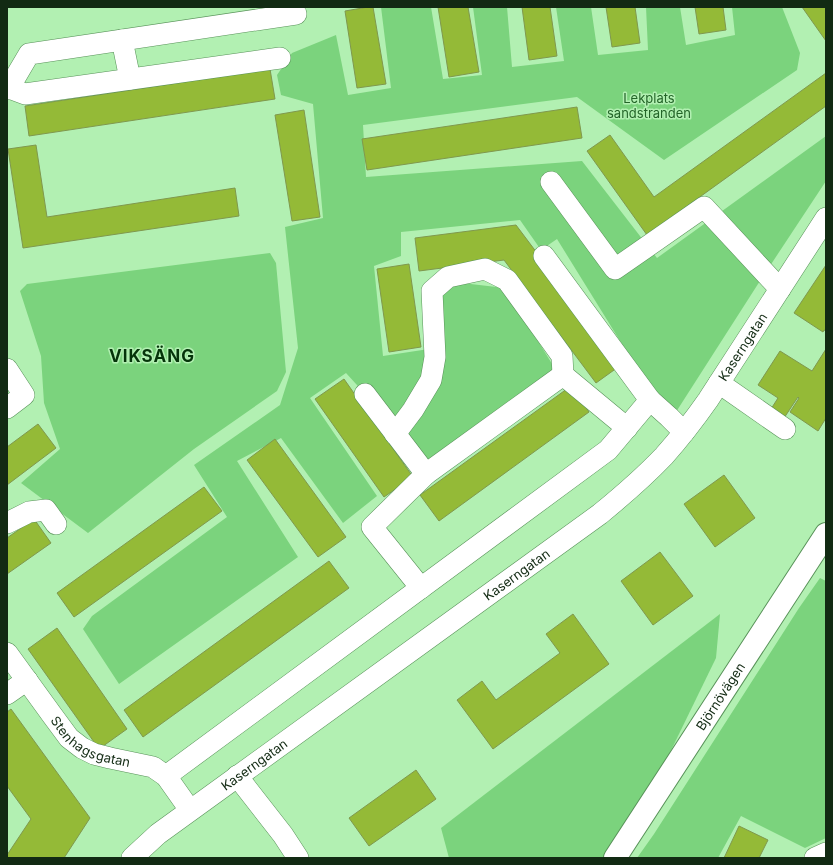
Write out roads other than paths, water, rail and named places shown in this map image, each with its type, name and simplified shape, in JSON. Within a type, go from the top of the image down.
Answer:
[{"type":"main road","name":"Björnövägen","points":[[615,858],[822,547]]},
{"type":"street","points":[[280,58],[25,94],[8,88],[30,54],[296,14]]},
{"type":"street","points":[[122,40],[130,79]]},
{"type":"street","points":[[551,182],[615,269],[704,207],[780,289]]},
{"type":"street","name":"Kaserngatan","points":[[132,858],[158,834],[190,810],[600,514],[638,481],[663,457],[693,421],[826,218]]},
{"type":"street","points":[[544,256],[650,400],[684,432]]},
{"type":"street","points":[[395,434],[413,410],[431,380],[435,357],[432,291],[448,277],[485,268],[507,280],[562,356],[563,375],[627,428]]},
{"type":"street","points":[[7,369],[24,395],[7,408]]},
{"type":"street","points":[[421,588],[372,527],[426,474],[563,375]]},
{"type":"street","points":[[719,383],[785,429]]},
{"type":"street","points":[[365,394],[426,474]]},
{"type":"street","points":[[166,776],[608,450],[650,400]]},
{"type":"street","points":[[7,523],[29,512],[46,510],[56,524]]},
{"type":"street","name":"Stenhagsgatan","points":[[7,653],[69,738],[82,748],[94,754],[153,767],[166,776],[190,810]]},
{"type":"street","points":[[7,694],[27,680]]},
{"type":"street","points":[[237,776],[298,858]]},
{"type":"street","points":[[814,858],[826,853]]},
{"type":"district","name":"VIKSÄNG","points":[[152,356]]},
{"type":"park label","name":"Lekplats sandstranden","points":[[649,106]]}]
